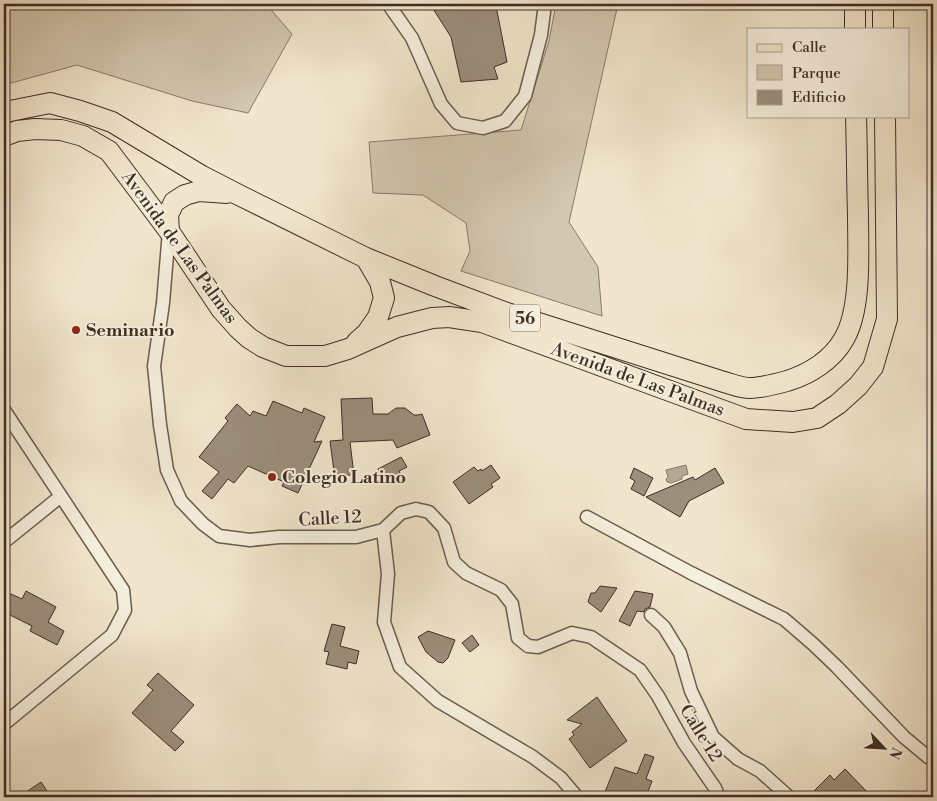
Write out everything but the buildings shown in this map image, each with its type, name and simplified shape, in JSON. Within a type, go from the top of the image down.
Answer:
[{"type":"main road","points":[[855,4],[855,28]]},
{"type":"main road","points":[[883,4],[884,28]]},
{"type":"main road","name":"Avenida de Las Palmas","points":[[4,113],[10,110],[50,103],[112,122],[202,176],[366,258],[507,313],[724,382],[750,388],[796,378],[817,368],[844,339],[856,301],[858,268],[856,118]]},
{"type":"main road","name":"Avenida de Las Palmas","points":[[4,136],[17,131],[35,129],[61,130],[83,136],[109,150],[169,231],[221,309],[238,328],[256,343],[286,356],[325,356],[348,349],[397,327],[432,318],[466,319],[482,322],[746,419],[793,422],[817,418],[838,404],[858,386],[873,367],[887,319],[885,118]]},
{"type":"main road","points":[[169,231],[168,215],[174,202],[185,194],[200,191],[236,194]]},
{"type":"main road","points":[[348,349],[367,334],[378,317],[384,298],[380,282],[366,258]]},
{"type":"street","points":[[391,8],[412,38],[441,104],[457,123],[483,128],[505,121],[525,96],[540,35],[545,4]]},
{"type":"street","name":"Calle 12","points":[[169,231],[163,303],[154,366],[160,425],[167,470],[181,501],[203,524],[219,536],[250,540],[279,537],[356,537],[383,530],[401,513],[416,510],[429,512],[444,528],[454,562],[466,573],[501,590],[512,604],[518,638],[528,646],[538,647],[572,633],[592,637],[640,670],[658,696],[684,743],[720,797]]},
{"type":"street","points":[[4,410],[123,590],[125,610],[112,635],[4,724]]},
{"type":"street","points":[[4,542],[61,496]]},
{"type":"street","points":[[586,517],[691,573],[784,619],[837,667],[904,737],[933,759]]},
{"type":"street","points":[[383,530],[388,574],[384,622],[400,667],[438,701],[533,757],[561,778],[577,797]]},
{"type":"street","points":[[650,615],[664,628],[680,653],[691,691],[713,737],[738,759],[760,771],[789,797]]},
{"type":"green space","points":[[4,4],[266,4],[292,34],[248,113],[192,101],[77,65],[4,85]]},
{"type":"green space","points":[[556,4],[618,4],[569,222],[598,267],[602,316],[461,271],[470,251],[466,223],[423,195],[373,193],[369,142],[521,130],[549,41]]},
{"type":"shaded area","points":[[686,465],[688,474],[682,476],[682,479],[671,483],[667,482],[666,470]]},
{"type":"place","name":"Seminario","points":[[76,330]]},
{"type":"place","name":"Colegio Latino","points":[[272,477]]}]
